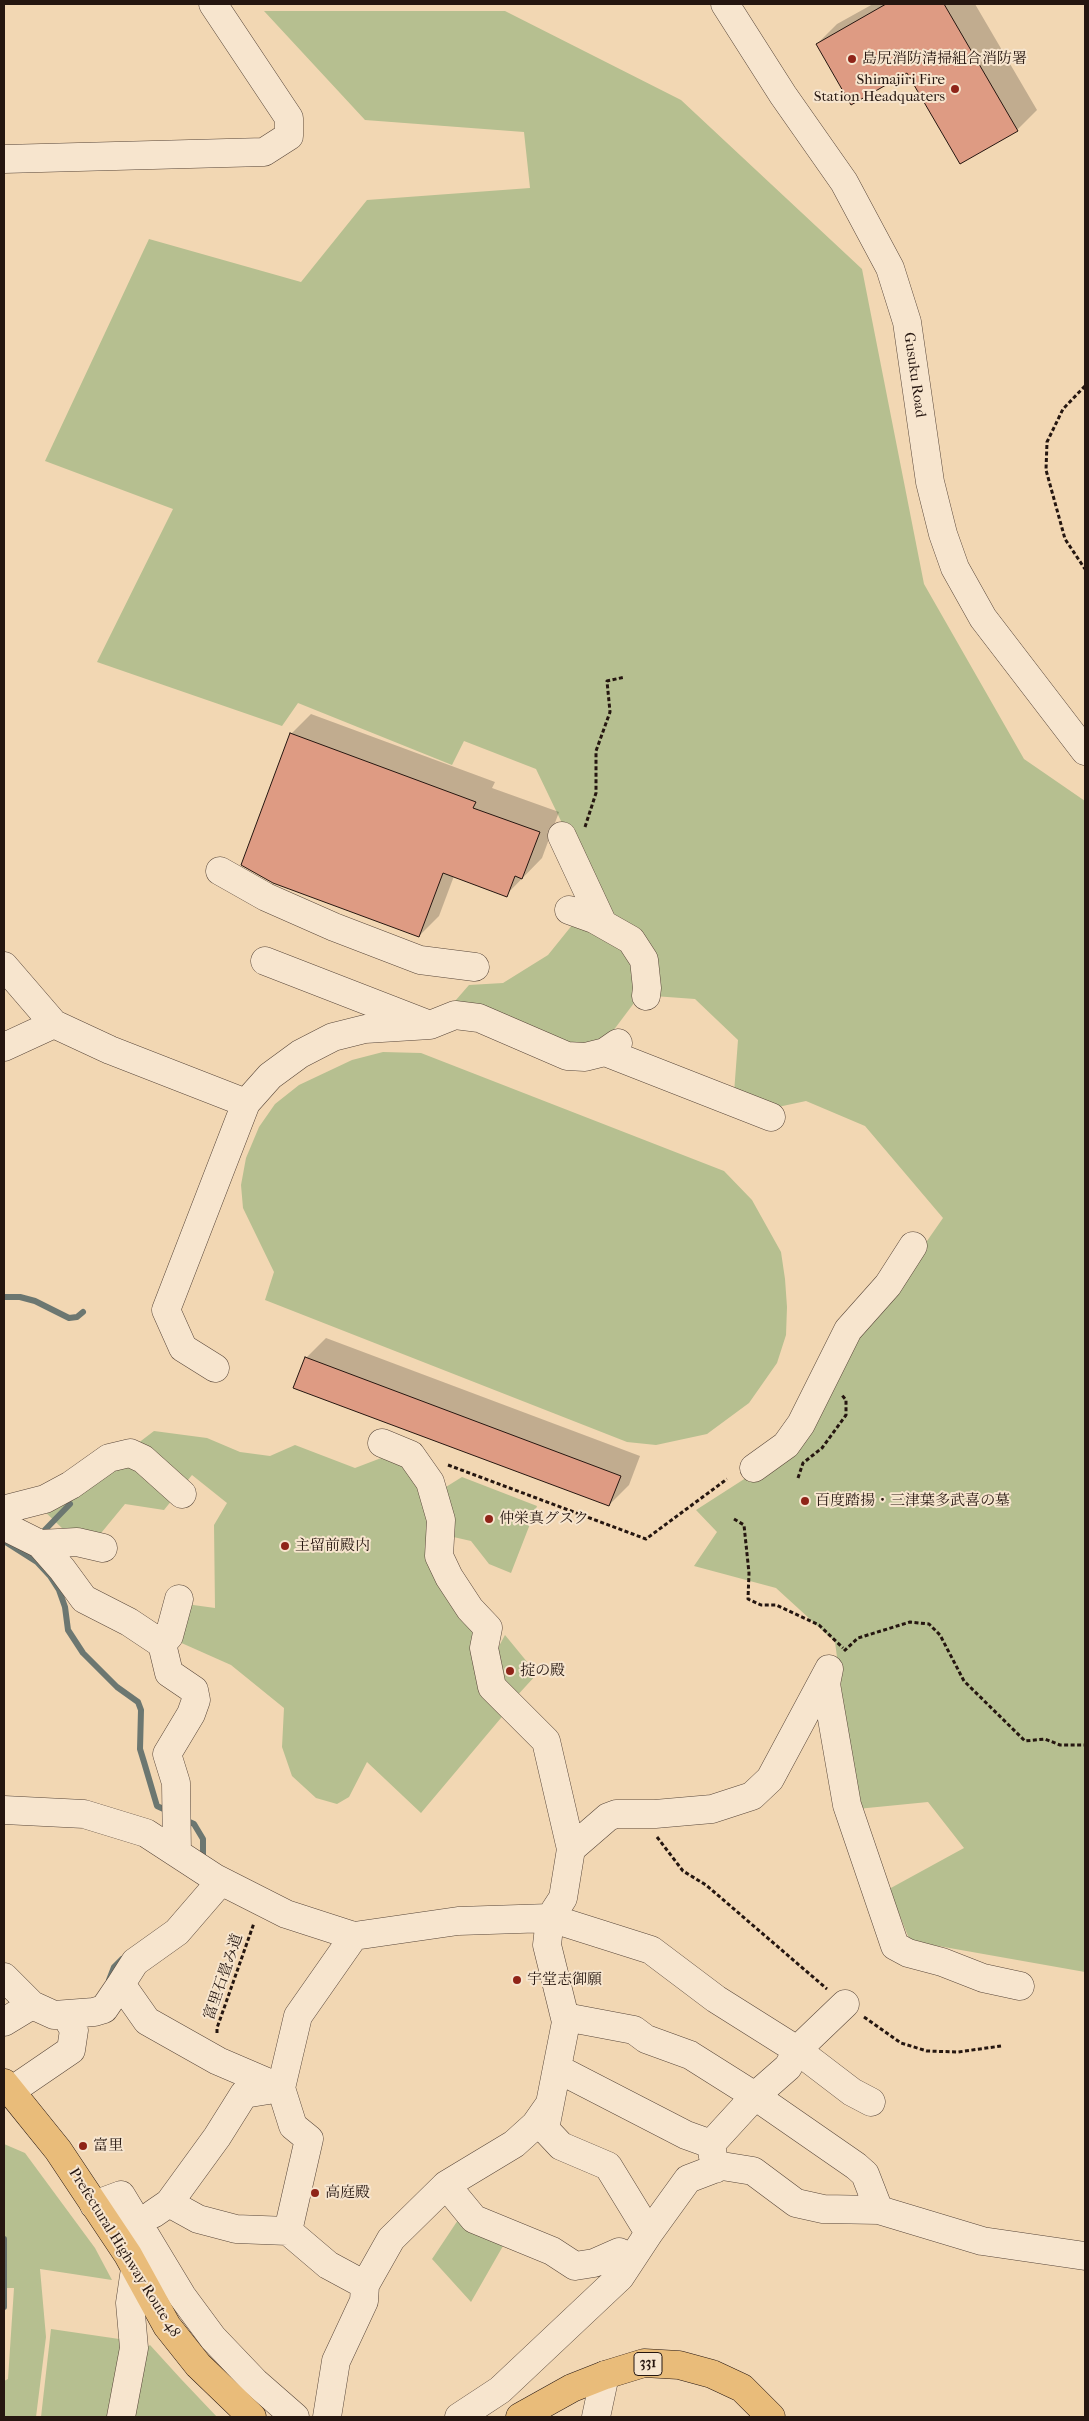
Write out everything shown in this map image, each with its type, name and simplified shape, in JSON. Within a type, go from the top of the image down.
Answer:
[{"type":"main road","name":"Prefectural Highway Route 48","points":[[7,2087],[58,2150],[135,2268],[167,2326],[198,2365],[252,2417]]},
{"type":"main road","name":"331","points":[[520,2417],[572,2388],[605,2375],[644,2364],[680,2365],[712,2374],[742,2388],[771,2417]]},
{"type":"street","points":[[4,159],[264,152],[289,136],[289,118],[213,4]]},
{"type":"street","name":"Gusuku Road","points":[[724,4],[783,95],[844,182],[890,268],[908,322],[930,482],[943,534],[955,568],[984,618],[1085,751]]},
{"type":"street","points":[[564,841],[602,924]]},
{"type":"street","points":[[220,871],[266,897],[334,927],[420,960],[475,967]]},
{"type":"street","points":[[569,910],[602,924],[631,940],[644,960],[648,988],[646,996]]},
{"type":"street","points":[[265,961],[430,1025]]},
{"type":"street","points":[[4,966],[54,1024],[110,1050],[246,1103]]},
{"type":"street","points":[[215,1368],[183,1348],[166,1310],[246,1103],[277,1070],[300,1054],[333,1037],[365,1029],[430,1025],[455,1015],[480,1018],[567,1056],[585,1057],[611,1048],[771,1117]]},
{"type":"street","points":[[4,1047],[54,1024]]},
{"type":"street","points":[[754,1468],[786,1445],[801,1424],[848,1330],[888,1285],[913,1246]]},
{"type":"street","points":[[382,1443],[411,1455],[430,1482],[441,1520],[439,1556],[449,1577],[470,1609],[488,1628],[484,1648],[492,1688],[546,1741],[572,1849],[563,1898],[550,1918],[547,1945],[566,2022],[545,2129],[561,2146],[608,2166],[649,2233]]},
{"type":"street","points":[[4,1514],[6,1509],[45,1499],[71,1485],[109,1458],[130,1453],[143,1459],[182,1494]]},
{"type":"street","points":[[4,1526],[40,1544],[62,1569],[84,1600],[129,1622],[162,1644],[169,1673],[194,1690],[196,1700],[191,1714],[167,1754],[176,1783],[181,1849]]},
{"type":"street","points":[[40,1544],[77,1542],[103,1548]]},
{"type":"street","points":[[162,1644],[169,1636],[179,1599]]},
{"type":"street","points":[[572,1849],[608,1817],[616,1814],[655,1814],[712,1809],[752,1796],[770,1779],[837,1659]]},
{"type":"street","points":[[837,1659],[826,1684],[846,1806],[895,1946],[908,1953],[942,1962],[983,1978],[1020,1986]]},
{"type":"street","points":[[4,1810],[84,1814],[146,1833],[181,1849],[218,1880],[286,1914],[354,1936],[458,1921],[550,1918],[651,1950],[716,1999],[797,2050],[852,2092],[871,2102]]},
{"type":"street","points":[[4,2022],[46,2011],[104,2009],[135,1962],[177,1932],[218,1880]]},
{"type":"street","points":[[288,2231],[309,2139],[293,2126],[281,2088],[298,2016],[354,1936]]},
{"type":"street","points":[[4,1977],[46,2011],[74,2030],[71,2050],[7,2087]]},
{"type":"street","points":[[121,1984],[147,2021],[218,2061],[281,2088]]},
{"type":"street","points":[[459,2417],[500,2390],[620,2277],[649,2233],[688,2180],[713,2156],[756,2096],[788,2067],[797,2050],[845,2004]]},
{"type":"street","points":[[565,2017],[634,2030],[646,2038],[690,2055],[756,2096],[865,2174],[878,2210]]},
{"type":"street","points":[[558,2069],[686,2135],[713,2156],[722,2166],[753,2172],[796,2203],[823,2209],[878,2210],[982,2241],[1085,2256]]},
{"type":"street","points":[[139,2225],[169,2203],[217,2137],[244,2094],[281,2088]]},
{"type":"street","points":[[327,2417],[336,2361],[364,2301],[364,2285],[391,2239],[446,2185],[514,2144],[535,2125],[550,2104]]},
{"type":"street","points":[[446,2185],[474,2219],[552,2251],[575,2266],[582,2289],[593,2302]]},
{"type":"street","points":[[94,2205],[121,2195],[182,2296],[214,2338],[255,2382],[295,2417]]},
{"type":"street","points":[[169,2203],[198,2219],[236,2228],[288,2231],[328,2265],[364,2285]]},
{"type":"street","points":[[575,2266],[594,2263],[619,2252],[632,2258]]},
{"type":"street","points":[[122,2417],[134,2348],[130,2303],[135,2268]]},
{"type":"street","points":[[596,2417],[605,2375]]},
{"type":"path","points":[[1085,386],[1063,409],[1047,442],[1046,470],[1065,539],[1085,569]]},
{"type":"path","points":[[564,841],[580,837],[590,816],[596,793],[596,751],[610,712],[607,681],[624,677]]},
{"type":"path","points":[[411,1455],[462,1469],[646,1539],[727,1480]]},
{"type":"path","points":[[734,1519],[744,1525],[749,1573],[748,1600],[761,1605],[776,1605],[819,1624],[837,1659],[858,1638],[910,1622],[929,1624],[940,1635],[964,1681],[1025,1741],[1045,1739],[1060,1745],[1085,1745]]},
{"type":"path","points":[[655,1814],[656,1836],[683,1871],[706,1885],[845,2004],[902,2043],[927,2051],[958,2052],[1001,2046]]},
{"type":"path","name":"富里石畳み道","points":[[218,2061],[217,2028],[262,1902]]},
{"type":"green space","points":[[264,11],[505,11],[681,100],[862,269],[924,584],[1024,759],[1085,801],[1085,1972],[910,1941],[889,1889],[964,1848],[928,1802],[857,1809],[835,1642],[776,1588],[694,1566],[717,1532],[696,1510],[791,1449],[852,1333],[895,1287],[943,1218],[865,1126],[806,1101],[778,1107],[734,1093],[738,1040],[695,999],[640,995],[610,1035],[576,1049],[449,1008],[469,985],[503,983],[548,955],[573,924],[610,923],[536,769],[464,741],[452,765],[298,703],[282,726],[97,662],[173,509],[45,461],[149,239],[301,282],[367,200],[530,188],[524,132],[365,120]]},
{"type":"green space","points":[[383,1052],[421,1053],[724,1171],[752,1200],[781,1252],[785,1279],[786,1335],[777,1363],[749,1403],[707,1434],[656,1445],[627,1442],[265,1300],[274,1272],[243,1208],[241,1185],[246,1158],[259,1127],[275,1104],[299,1085],[352,1060]]},
{"type":"green space","points":[[154,1431],[207,1438],[240,1452],[270,1456],[295,1445],[355,1468],[389,1455],[408,1467],[430,1514],[425,1548],[442,1585],[479,1633],[506,1712],[421,1813],[367,1762],[349,1797],[337,1804],[316,1798],[292,1776],[282,1747],[284,1708],[231,1665],[177,1641],[186,1604],[215,1608],[214,1525],[227,1503],[192,1475],[164,1510],[125,1504],[97,1538],[64,1530],[41,1508],[108,1466]]},
{"type":"green space","points":[[462,1477],[537,1506],[511,1573],[489,1564],[471,1541],[449,1536],[441,1490]]},
{"type":"green space","points":[[505,1635],[537,1674],[514,1699],[500,1684],[498,1648]]},
{"type":"green space","points":[[4,2144],[25,2153],[95,2248],[112,2280],[40,2269],[46,2337],[36,2417],[4,2417],[4,2381],[8,2379],[14,2288],[4,2288]]},
{"type":"green space","points":[[462,2214],[507,2239],[471,2302],[432,2259]]},
{"type":"green space","points":[[51,2329],[126,2340],[113,2417],[41,2417]]},
{"type":"green space","points":[[150,2345],[217,2417],[134,2417],[142,2351]]},
{"type":"building","name":"Shimajiri Fire Station Headquaters","points":[[886,4],[944,4],[1018,131],[960,164],[907,73],[851,105],[816,44]]},
{"type":"building","points":[[290,733],[476,802],[473,808],[540,832],[522,879],[515,876],[507,897],[443,873],[419,937],[273,883],[241,865]]},
{"type":"building","points":[[305,1357],[621,1476],[609,1506],[293,1388]]},
{"type":"waterway","points":[[4,1297],[20,1297],[35,1301],[69,1318],[77,1317],[83,1312]]},
{"type":"waterway","points":[[41,1534],[70,1504]]},
{"type":"waterway","points":[[4,1541],[37,1562],[50,1576],[59,1590],[65,1607],[68,1630],[83,1653],[117,1687],[138,1702],[141,1710],[140,1749],[157,1806],[170,1812]]},
{"type":"waterway","points":[[183,1819],[194,1824],[203,1839],[203,1862]]},
{"type":"waterway","points":[[109,1980],[114,1967],[122,1959]]},
{"type":"waterway","points":[[4,2239],[4,2307]]},
{"type":"place","name":"島尻消防清掃組合消防署","points":[[852,59]]},
{"type":"place","name":"Shimajiri Fire Station Headquaters","points":[[955,89]]},
{"type":"place","name":"百度踏揚・三津葉多武喜の墓","points":[[805,1501]]},
{"type":"place","name":"仲栄真グスク","points":[[489,1519]]},
{"type":"place","name":"主留前殿内","points":[[285,1546]]},
{"type":"place","name":"掟の殿","points":[[510,1671]]},
{"type":"place","name":"宇堂志御願","points":[[517,1980]]},
{"type":"place","name":"富里","points":[[83,2146]]},
{"type":"place","name":"高庭殿","points":[[315,2193]]}]
